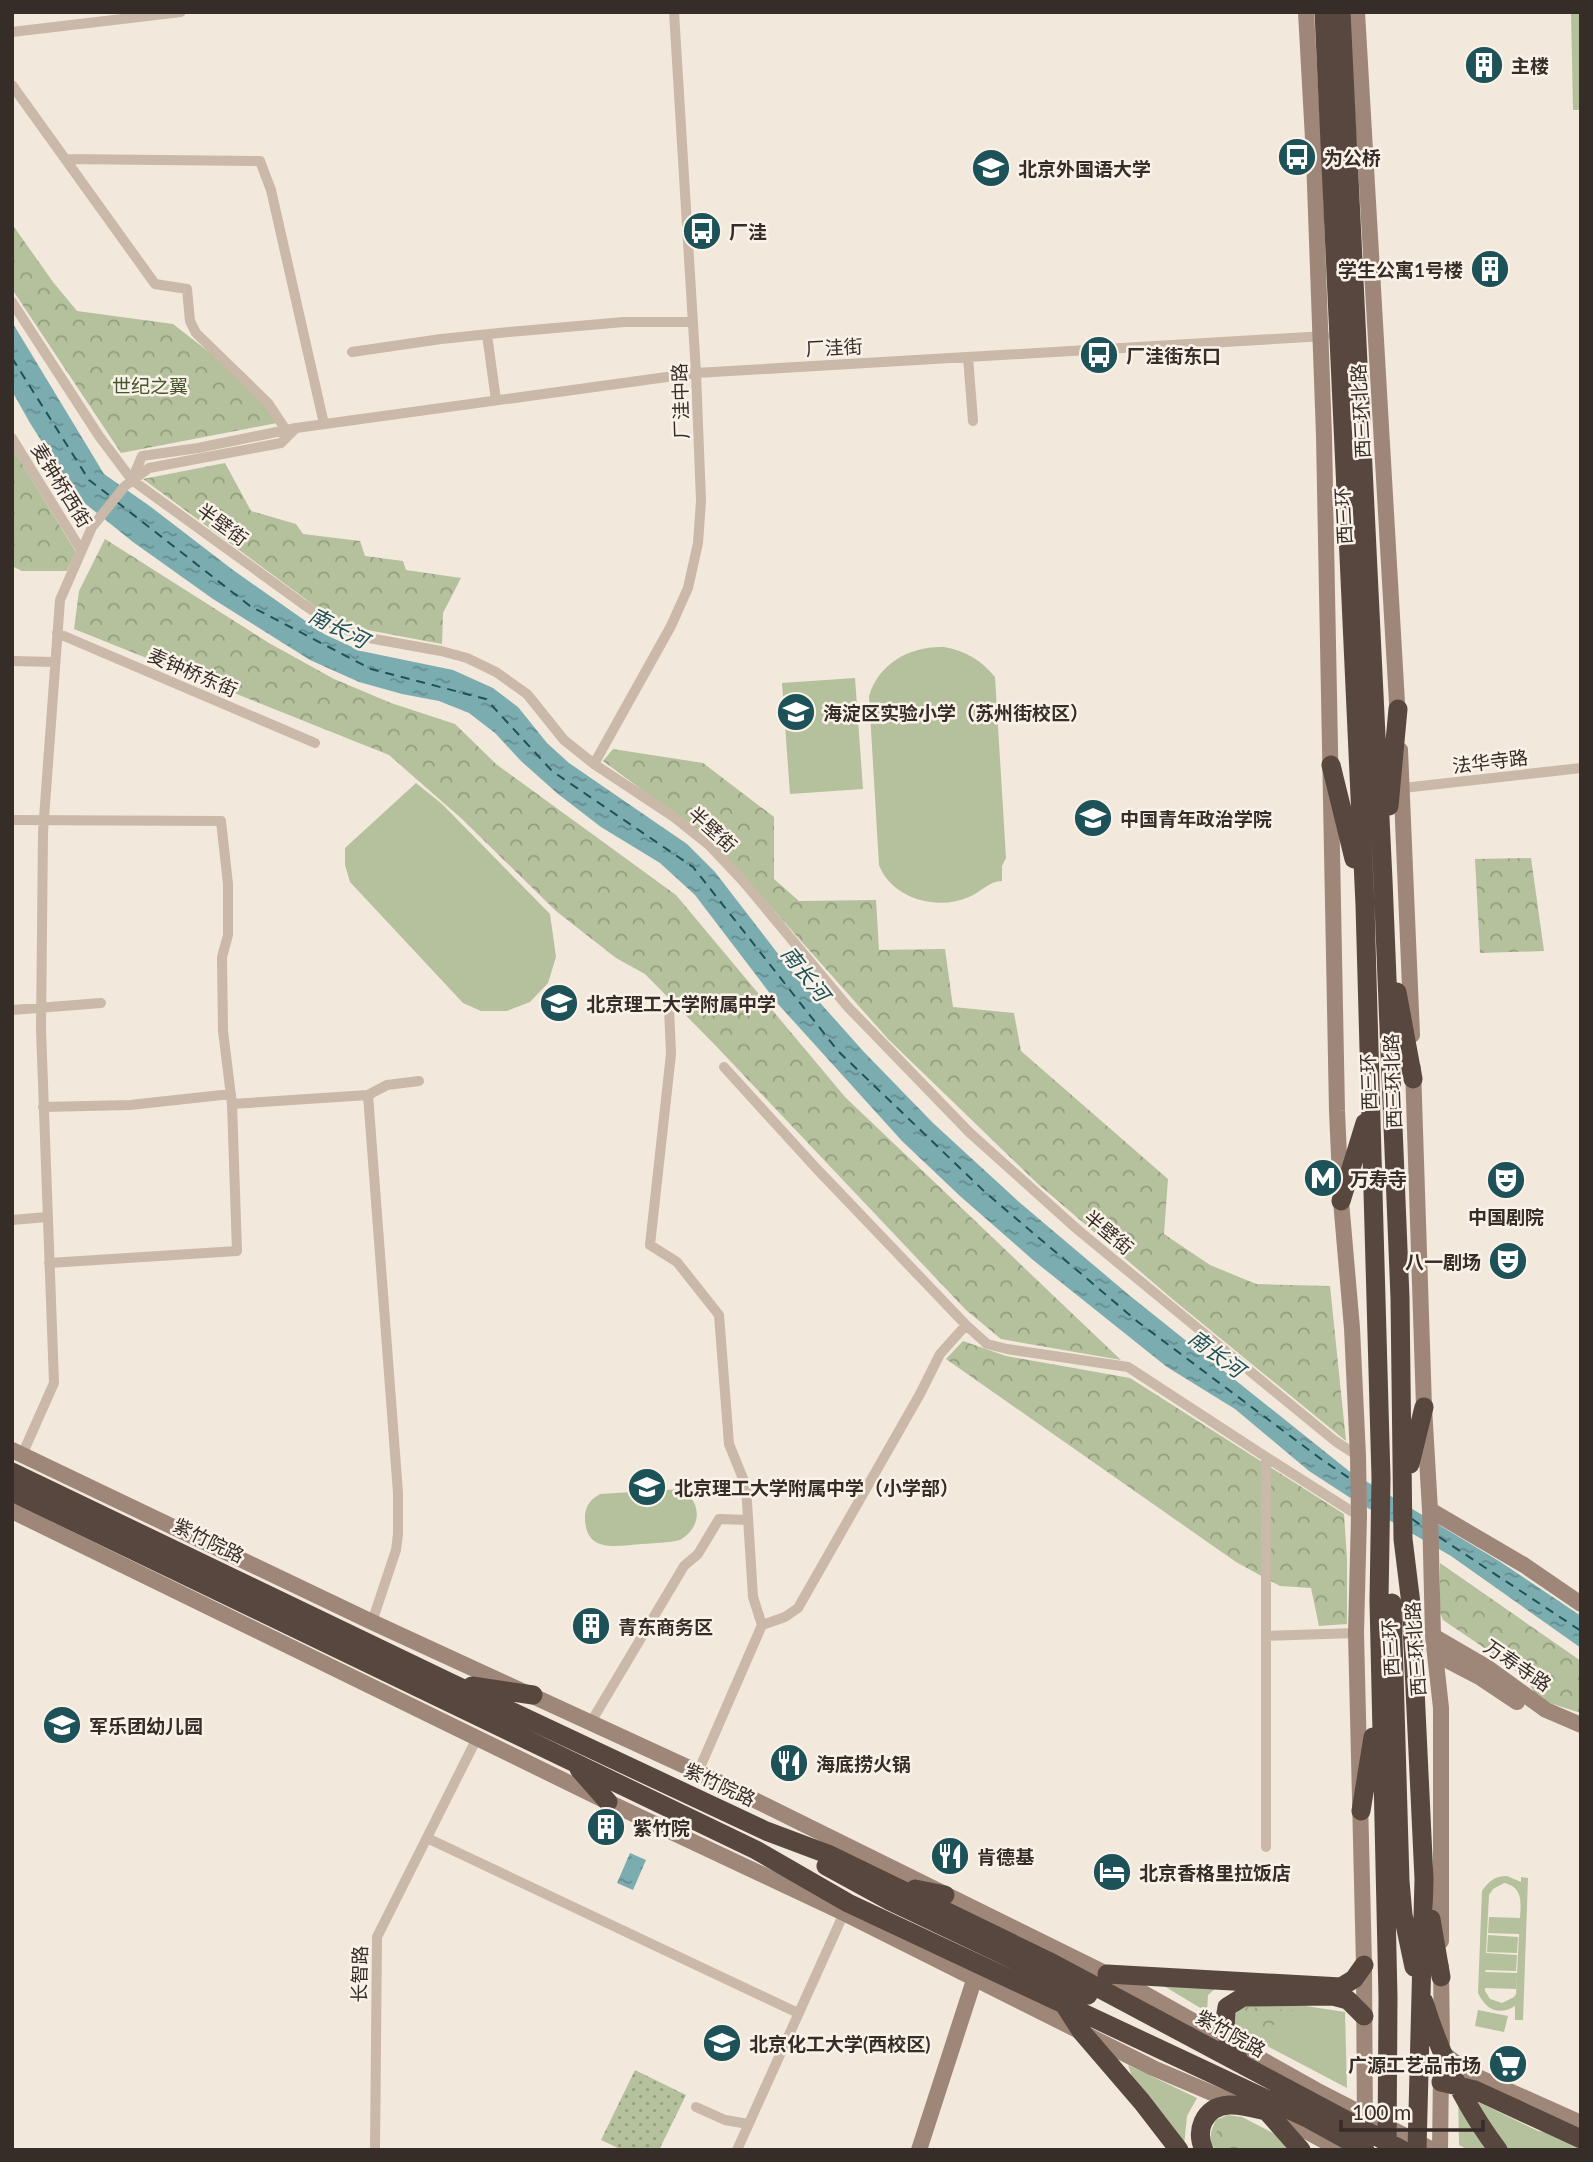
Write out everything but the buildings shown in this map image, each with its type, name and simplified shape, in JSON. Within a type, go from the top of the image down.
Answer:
[{"type":"highway","name":"西三环","points":[[1324,12],[1360,590],[1383,880],[1400,1298],[1402,1604],[1410,1880]]},
{"type":"highway","name":"西三环","points":[[1341,12],[1360,590],[1365,905],[1381,1478],[1379,1601],[1388,1997],[1387,2150]]},
{"type":"highway","points":[[1383,880],[1398,709]]},
{"type":"highway","points":[[1331,765],[1365,905]]},
{"type":"highway","points":[[1384,925],[1413,1079]]},
{"type":"highway","points":[[1341,1201],[1371,1105]]},
{"type":"highway","points":[[1403,1492],[1424,1407]]},
{"type":"highway","points":[[16,1455],[67,1499]]},
{"type":"highway","name":"紫竹院路","points":[[12,1472],[766,1831],[830,1855],[889,1898],[1006,1941],[1076,1974],[1241,2064],[1308,2119],[1402,2150]]},
{"type":"highway","name":"紫竹院路","points":[[12,1492],[756,1850],[846,1908],[977,1972],[1064,2005],[1308,2119],[1365,2150]]},
{"type":"highway","points":[[1381,1522],[1392,1604],[1416,1943],[1453,2056],[1479,2106],[1509,2150]]},
{"type":"highway","points":[[451,1683],[533,1695]]},
{"type":"highway","points":[[1361,1811],[1380,1692]]},
{"type":"highway","points":[[571,1760],[608,1802]]},
{"type":"highway","points":[[756,1850],[843,1885],[889,1898],[1183,2041],[1213,2061],[1249,2091],[1308,2119]]},
{"type":"highway","points":[[1410,1880],[1441,1977]]},
{"type":"highway","points":[[1410,1880],[1416,2150]]},
{"type":"highway","points":[[1410,1880],[1409,1949],[1419,1985],[1436,2036],[1460,2090],[1498,2150]]},
{"type":"highway","points":[[807,1896],[846,1908]]},
{"type":"highway","points":[[889,1898],[948,1896],[1006,1941]]},
{"type":"highway","points":[[889,1898],[1179,2048],[1230,2086],[1289,2150]]},
{"type":"highway","points":[[1107,1974],[1341,1987],[1354,1979],[1364,1965]]},
{"type":"highway","points":[[1241,2064],[1227,2040],[1225,2016],[1227,2007],[1243,1997],[1333,1996],[1348,2000],[1364,2016]]},
{"type":"highway","points":[[1064,2005],[1081,2031],[1179,2150]]},
{"type":"highway","points":[[1441,2082],[1475,2090],[1581,2139]]},
{"type":"highway","points":[[1203,2150],[1200,2136],[1202,2125],[1215,2108],[1224,2105],[1308,2119]]},
{"type":"street","points":[[12,32],[181,12]]},
{"type":"street","name":"厂洼中路","points":[[594,764],[671,625],[688,588],[698,543],[701,501],[696,373],[674,12]]},
{"type":"street","name":"西三环北路","points":[[1306,12],[1324,436],[1337,1111],[1358,1461],[1356,1633],[1364,1965],[1365,2150]]},
{"type":"street","name":"西三环北路","points":[[1357,12],[1403,789],[1433,1636],[1441,1708],[1440,2150]]},
{"type":"street","points":[[12,85],[155,284],[187,289],[190,321],[196,333],[268,402],[291,429]]},
{"type":"street","points":[[65,159],[260,161],[271,190],[324,424]]},
{"type":"street","name":"半壁街","points":[[12,302],[129,483],[336,626],[369,638],[467,658],[496,672],[527,694],[564,740],[594,764],[674,817],[709,845],[743,881],[847,1006],[980,1142],[1078,1230],[1358,1461]]},
{"type":"street","points":[[352,352],[509,332],[624,322],[693,321]]},
{"type":"street","name":"厂洼街","points":[[129,483],[142,456],[324,424],[696,373],[1377,332]]},
{"type":"street","points":[[487,335],[496,400]]},
{"type":"street","points":[[968,357],[973,421]]},
{"type":"street","name":"麦钟桥西街","points":[[12,438],[82,550]]},
{"type":"street","points":[[16,1455],[54,1384],[41,1007],[44,821],[60,600],[92,527],[129,483]]},
{"type":"street","name":"麦钟桥东街","points":[[57,633],[315,743]]},
{"type":"street","points":[[12,661],[55,662]]},
{"type":"street","name":"法华寺路","points":[[1403,789],[1581,768]]},
{"type":"street","points":[[12,820],[221,821],[228,884],[228,935],[222,957],[223,1031],[231,1099],[237,1251],[49,1263]]},
{"type":"street","points":[[12,1010],[101,1003]]},
{"type":"street","points":[[670,1009],[671,1054],[650,1245],[677,1262],[719,1315],[729,1444],[746,1486],[753,1597],[762,1625],[698,1772]]},
{"type":"street","points":[[724,1067],[825,1177],[987,1344],[1128,1367],[1359,1516]]},
{"type":"street","points":[[43,1107],[368,1095],[387,1085],[419,1081]]},
{"type":"street","points":[[368,1095],[398,1493],[396,1550],[372,1622]]},
{"type":"street","points":[[12,1220],[47,1217]]},
{"type":"street","points":[[762,1625],[785,1617],[798,1608],[940,1354],[966,1325]]},
{"type":"street","name":"紫竹院路","points":[[16,1455],[698,1772],[1107,1974],[1227,2040],[1341,2150]]},
{"type":"street","points":[[1266,1457],[1266,1847]]},
{"type":"street","points":[[1430,1510],[1524,1565],[1581,1604]]},
{"type":"street","points":[[12,1511],[608,1802],[807,1896]]},
{"type":"street","points":[[591,1722],[684,1566],[698,1554],[719,1519],[748,1520]]},
{"type":"street","points":[[1266,1636],[1356,1633]]},
{"type":"street","name":"万寿寺路","points":[[1433,1636],[1488,1668],[1546,1710],[1581,1725]]},
{"type":"street","name":"万寿寺路","points":[[1435,1654],[1481,1678],[1537,1715],[1581,1733]]},
{"type":"street","name":"长智路","points":[[374,2150],[377,1937],[477,1738]]},
{"type":"street","points":[[427,1838],[798,2013]]},
{"type":"street","points":[[737,2150],[846,1908]]},
{"type":"street","points":[[919,2150],[977,1972]]},
{"type":"street","name":"紫竹院路","points":[[977,1972],[1153,2068],[1240,2106]]},
{"type":"street","points":[[1442,2053],[1469,2073],[1581,2123]]},
{"type":"street","points":[[696,2107],[725,2120],[748,2124]]},
{"type":"street","points":[[1308,2119],[1433,2150]]},
{"type":"green space","points":[[1571,12],[1581,12],[1581,110],[1573,110]]},
{"type":"green space","name":"世纪之翼","points":[[12,224],[77,311],[173,324],[273,402],[277,423],[121,453],[12,289]]},
{"type":"green space","points":[[12,447],[76,552],[67,571],[22,571],[12,566]]},
{"type":"green space","points":[[225,463],[251,511],[296,524],[303,534],[360,541],[365,556],[403,561],[406,570],[461,578],[443,613],[442,644],[362,629],[319,609],[143,479]]},
{"type":"green space","points":[[105,539],[269,643],[334,679],[391,703],[455,724],[496,764],[676,895],[845,1097],[1121,1360],[1001,1339],[966,1310],[645,974],[616,958],[556,911],[462,819],[389,755],[74,629],[79,591]]},
{"type":"green space","points":[[944,647],[973,657],[995,677],[1006,858],[1002,866],[1002,881],[997,881],[969,897],[943,903],[905,894],[885,877],[879,865],[869,696],[880,674],[898,659],[919,650]]},
{"type":"green space","points":[[855,678],[863,789],[790,794],[782,683]]},
{"type":"green space","points":[[613,749],[703,763],[774,817],[774,879],[799,901],[876,900],[879,950],[945,949],[953,1007],[1014,1013],[1021,1051],[1168,1179],[1164,1234],[1210,1265],[1256,1284],[1330,1286],[1346,1441],[1176,1302],[1038,1184],[889,1040],[715,844],[603,761]]},
{"type":"green space","points":[[416,783],[442,804],[550,914],[556,957],[548,983],[530,1002],[507,1011],[481,1011],[463,1003],[350,882],[345,865],[345,848]]},
{"type":"green space","points":[[1531,858],[1544,951],[1480,953],[1475,859]]},
{"type":"green space","points":[[963,1341],[1006,1356],[1130,1378],[1344,1514],[1347,1624],[1319,1626],[1311,1588],[1280,1586],[1236,1562],[946,1359]]},
{"type":"green space","points":[[682,1489],[693,1501],[697,1518],[693,1528],[680,1540],[603,1545],[595,1542],[586,1528],[586,1511],[600,1494]]},
{"type":"green space","points":[[1440,1563],[1581,1661],[1581,1713],[1540,1700],[1526,1680],[1508,1664],[1443,1620],[1440,1612]]},
{"type":"green space","points":[[1507,1876],[1521,1882],[1521,1877],[1528,1878],[1523,2020],[1515,2020],[1515,2006],[1504,2011],[1494,2010],[1485,2004],[1478,1993],[1482,1891],[1493,1880]],"holes":[[[1504,1883],[1510,1885],[1520,1896],[1520,1918],[1489,1917],[1488,1933],[1519,1934],[1516,1994],[1502,2003],[1490,1999],[1485,1988],[1516,1989],[1517,1973],[1485,1972],[1516,1971],[1517,1955],[1486,1953],[1489,1895],[1493,1889]]]},
{"type":"green space","points":[[1488,1935],[1518,1937],[1517,1953],[1487,1952]]},
{"type":"green space","points":[[1154,1980],[1217,1987],[1208,1995],[1207,2012]]},
{"type":"green space","points":[[1244,2004],[1306,2006],[1345,2012],[1347,2088],[1237,2030],[1233,2017]]},
{"type":"green space","points":[[1245,2007],[1300,2011],[1284,2023],[1262,2027],[1261,2035],[1241,2028],[1239,2016]]},
{"type":"green space","points":[[1478,2010],[1508,2016],[1504,2032],[1475,2026]]},
{"type":"green space","points":[[1128,2065],[1197,2098],[1187,2116],[1184,2146],[1133,2079]]},
{"type":"green space","points":[[635,2070],[686,2095],[659,2150],[622,2150],[601,2140]]},
{"type":"green space","points":[[1458,2092],[1538,2131],[1566,2136],[1581,2147],[1581,2150],[1468,2150],[1459,2145]]},
{"type":"green space","points":[[1228,2115],[1242,2117],[1306,2150],[1216,2150],[1211,2139],[1213,2128],[1216,2120]]},
{"type":"green space","points":[[1232,2121],[1243,2127],[1235,2136],[1237,2143],[1245,2150],[1221,2150],[1217,2145],[1216,2133],[1222,2124]]},
{"type":"water","points":[[12,322],[104,474],[324,634],[361,651],[453,670],[493,688],[518,707],[547,743],[569,763],[687,844],[715,872],[789,968],[864,1052],[933,1123],[1019,1202],[1129,1295],[1349,1471],[1499,1561],[1581,1616],[1581,1648],[1451,1556],[1309,1471],[1235,1409],[1167,1367],[1033,1260],[902,1141],[778,1004],[695,895],[660,863],[601,827],[558,794],[495,733],[469,713],[439,701],[359,682],[310,660],[213,599],[133,542],[77,497],[12,391]]},
{"type":"water","points":[[630,1853],[646,1860],[633,1890],[617,1883]]},
{"type":"ferry route","points":[[12,358],[89,480],[110,496]]},
{"type":"ferry route","points":[[117,502],[250,606],[371,669],[486,699],[552,771],[693,867],[838,1051],[986,1193],[1138,1322],[1352,1480]]},
{"type":"ferry route","points":[[1412,1519],[1422,1526]]},
{"type":"ferry route","points":[[1439,1537],[1581,1631]]},
{"type":"place","name":"主楼","points":[[1484,65]]},
{"type":"place","name":"为公桥","points":[[1297,157]]},
{"type":"place","name":"北京外国语大学","points":[[991,168]]},
{"type":"place","name":"厂洼","points":[[702,231]]},
{"type":"place","name":"学生公寓1号楼","points":[[1490,269]]},
{"type":"place","name":"厂洼街东口","points":[[1099,355]]},
{"type":"place","name":"海淀区实验小学（苏州街校区）","points":[[796,712]]},
{"type":"place","name":"中国青年政治学院","points":[[1093,818]]},
{"type":"place","name":"北京理工大学附属中学","points":[[559,1003]]},
{"type":"place","name":"万寿寺","points":[[1323,1178]]},
{"type":"place","name":"中国剧院","points":[[1506,1180]]},
{"type":"place","name":"八一剧场","points":[[1508,1261]]},
{"type":"place","name":"北京理工大学附属中学（小学部）","points":[[647,1487]]},
{"type":"place","name":"青东商务区","points":[[591,1626]]},
{"type":"place","name":"军乐团幼儿园","points":[[62,1725]]},
{"type":"place","name":"海底捞火锅","points":[[789,1763]]},
{"type":"place","name":"紫竹院","points":[[606,1827]]},
{"type":"place","name":"肯德基","points":[[950,1856]]},
{"type":"place","name":"北京香格里拉饭店","points":[[1112,1872]]},
{"type":"place","name":"北京化工大学(西校区)","points":[[722,2043]]},
{"type":"place","name":"广源工艺品市场","points":[[1508,2064]]},
{"type":"water label","name":"南长河","points":[[339,627]]},
{"type":"water label","name":"南长河","points":[[806,973]]},
{"type":"water label","name":"南长河","points":[[1217,1353]]}]
